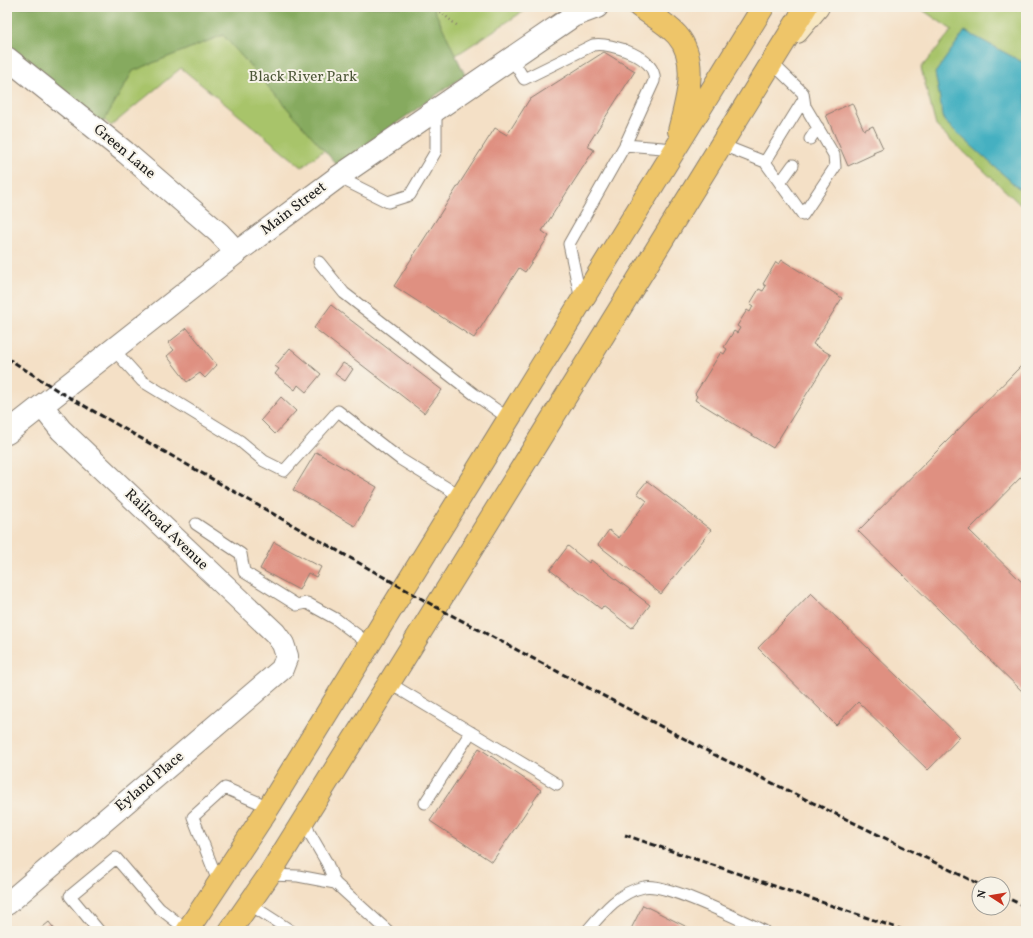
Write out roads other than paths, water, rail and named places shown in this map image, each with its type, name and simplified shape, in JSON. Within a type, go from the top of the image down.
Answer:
[{"type":"highway","points":[[640,7],[678,36],[685,47],[690,62],[686,105],[675,149]]},
{"type":"highway","points":[[187,931],[269,807],[581,300],[764,7]]},
{"type":"highway","points":[[230,931],[305,818],[722,146],[806,7]]},
{"type":"main road","points":[[774,59],[818,7]]},
{"type":"street","name":"Main Street","points":[[7,433],[237,252],[338,177],[436,108],[573,16],[597,7]]},
{"type":"street","name":"Green Lane","points":[[7,58],[125,152],[219,233],[237,252]]},
{"type":"street","name":"Railroad Avenue","points":[[42,406],[61,430],[274,633],[283,644],[287,656]]},
{"type":"street","name":"Eyland Place","points":[[7,904],[276,675],[282,669],[287,656]]},
{"type":"lane","points":[[511,57],[524,79],[598,44],[612,45],[646,61],[651,66],[655,74],[654,81],[626,145],[569,244],[581,300]]},
{"type":"lane","points":[[722,146],[765,162],[803,215],[835,167],[834,155],[805,106],[803,94],[774,59]]},
{"type":"lane","points":[[765,162],[804,98]]},
{"type":"lane","points":[[338,177],[388,202],[410,195],[436,151],[436,108]]},
{"type":"lane","points":[[810,139],[818,127]]},
{"type":"lane","points":[[626,145],[675,149]]},
{"type":"lane","points":[[780,184],[793,165]]},
{"type":"lane","points":[[319,262],[344,293],[474,394],[508,418]]},
{"type":"lane","points":[[114,350],[142,381],[240,441],[264,461],[284,471],[338,411],[400,459],[460,496]]},
{"type":"lane","points":[[196,524],[241,554],[244,572],[297,605],[307,603],[318,609],[370,644]]},
{"type":"lane","points":[[389,683],[557,784]]},
{"type":"lane","points":[[425,803],[471,732]]},
{"type":"lane","points":[[218,884],[193,817],[225,788],[269,807]]},
{"type":"lane","points":[[305,818],[309,832],[327,863],[335,883],[388,931]]},
{"type":"lane","points":[[99,931],[70,896],[116,858],[159,908],[187,931]]},
{"type":"lane","points":[[269,874],[298,876],[335,883]]},
{"type":"lane","points":[[587,931],[606,908],[627,894],[646,886],[677,892],[764,931]]},
{"type":"lane","points":[[249,904],[291,931]]},
{"type":"water","points":[[965,31],[1026,64],[1026,195],[944,121],[935,73]]},
{"type":"railway","points":[[7,358],[60,392],[436,607],[715,755],[971,880]]},
{"type":"railway","points":[[625,835],[906,931]]},
{"type":"railway","points":[[1011,900],[1026,907]]},
{"type":"park label","name":"Black River Park","points":[[303,77]]}]
